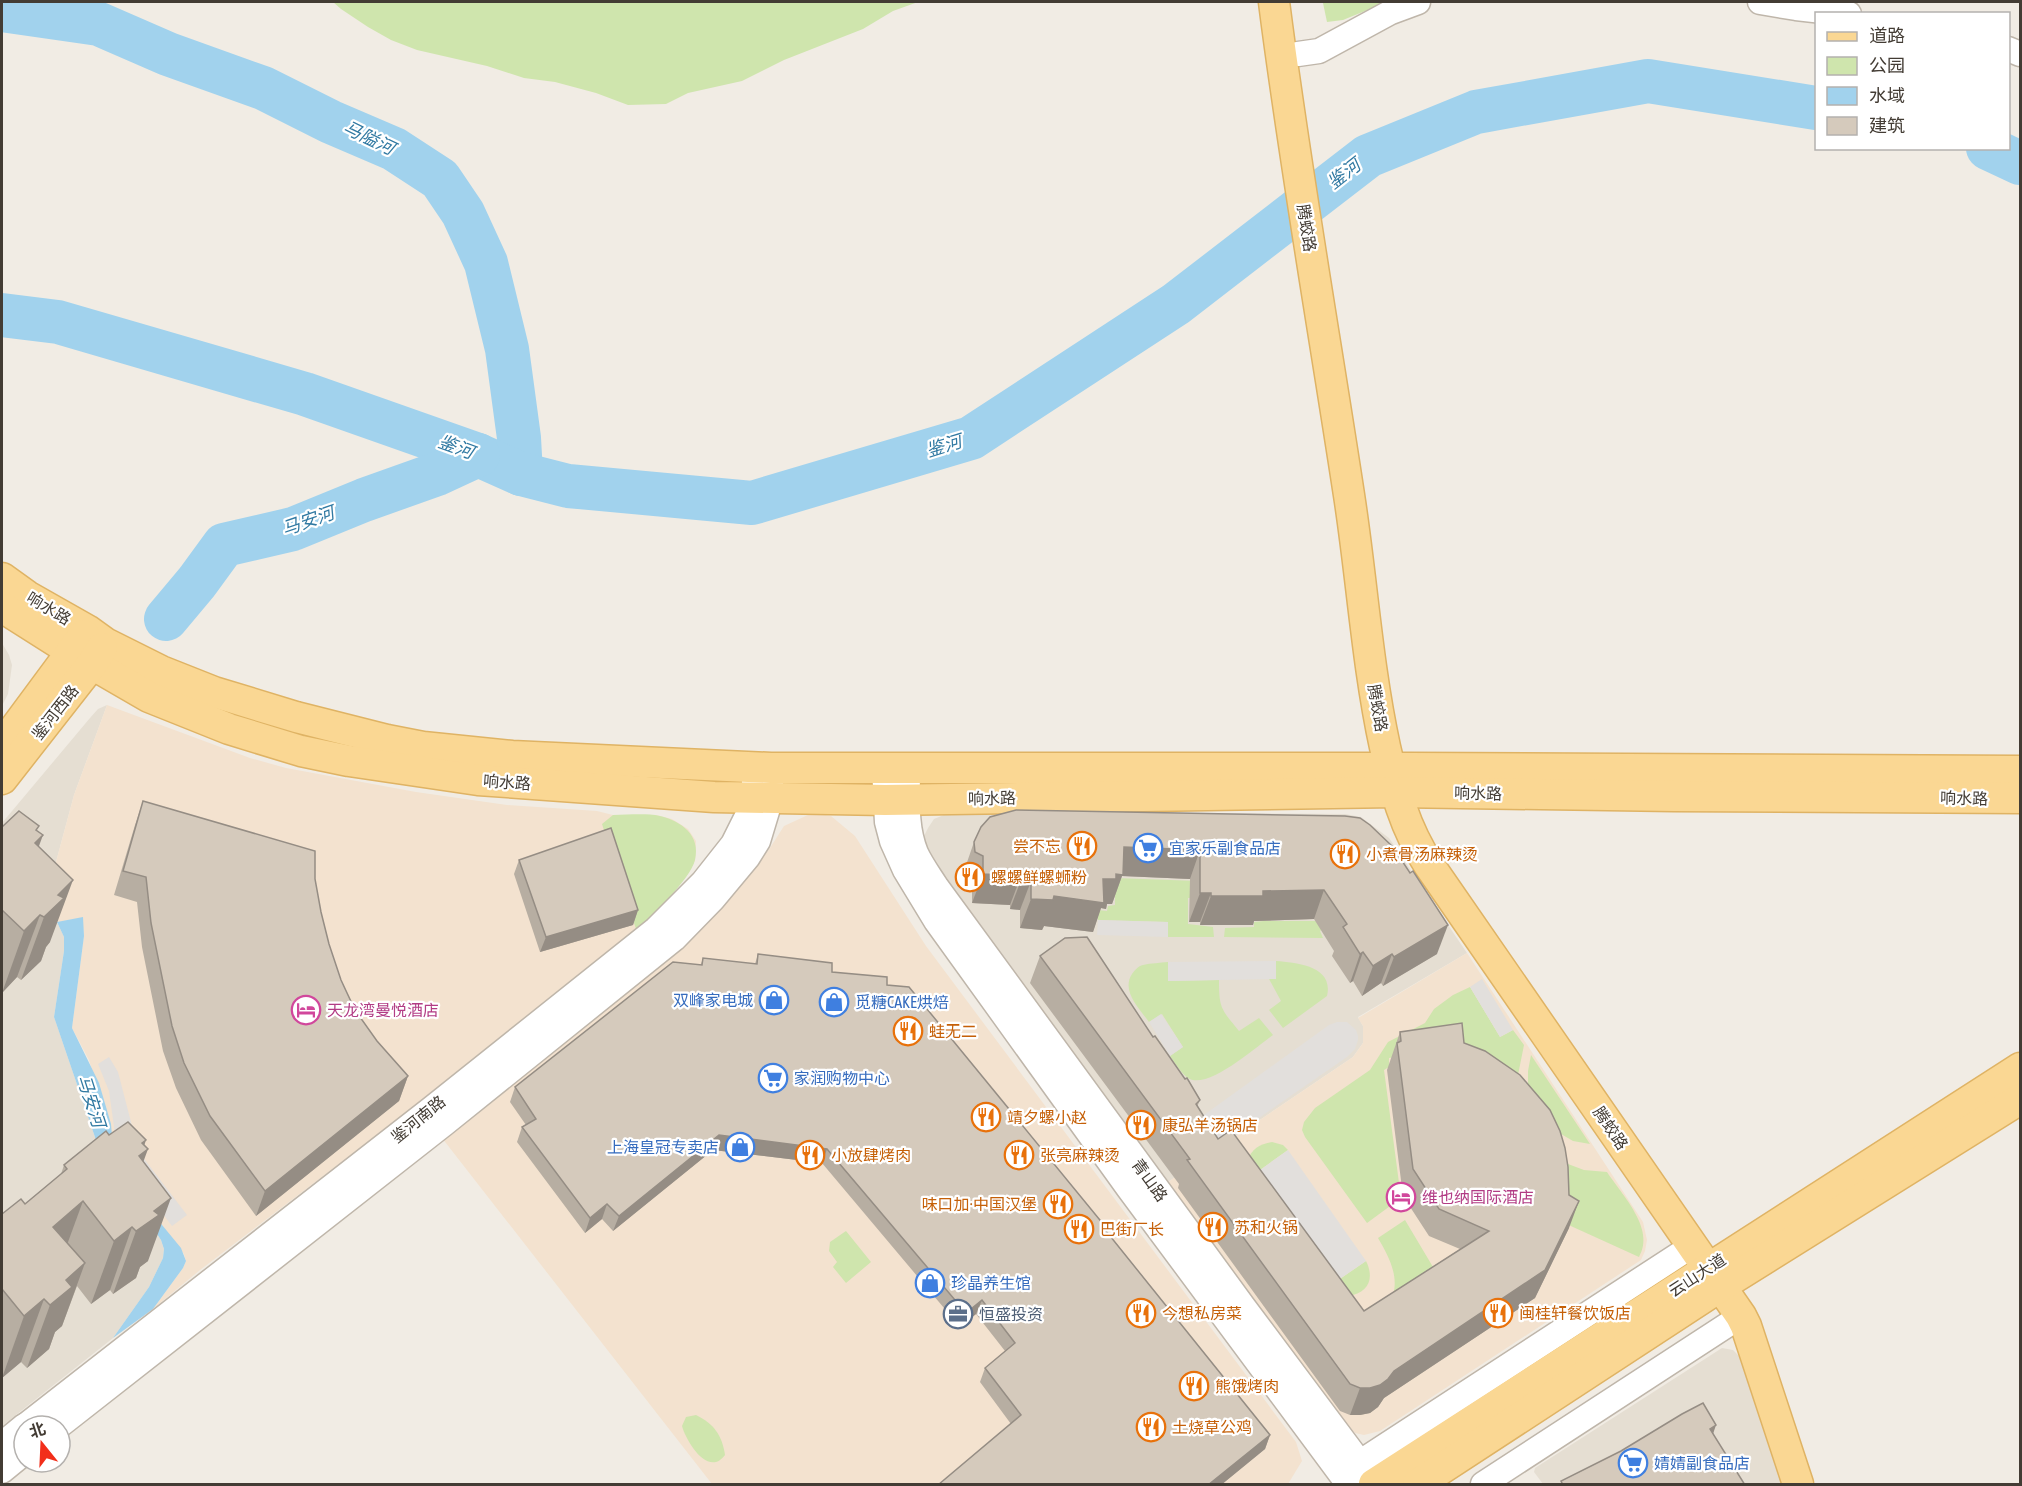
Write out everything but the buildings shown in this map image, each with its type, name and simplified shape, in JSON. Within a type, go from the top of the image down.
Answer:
[{"type":"main road","name":"腾蛟路","points":[[1274,2],[1296,102],[1326,307],[1396,708],[1403,780],[1419,806],[1440,849],[1716,1267],[1746,1326],[1798,1485]]},
{"type":"main road","name":"腾蛟路","points":[[1291,2],[1298,54],[1296,102]]},
{"type":"main road","name":"响水路","points":[[2,578],[149,697],[229,729],[301,751],[349,761],[478,780],[692,796],[896,800],[1403,780],[2020,771]]},
{"type":"main road","name":"响水路","points":[[2,607],[89,647],[225,695],[336,728],[423,747],[544,758],[763,768],[1403,780],[1674,796],[2020,798]]},
{"type":"main road","name":"鉴河西路","points":[[2,745],[89,647]]},
{"type":"main road","name":"鉴河西路","points":[[2,779],[89,647]]},
{"type":"main road","name":"云山大道","points":[[1418,1485],[1716,1267],[2020,1068]]},
{"type":"main road","name":"云山大道","points":[[1357,1480],[1716,1267],[2020,1099]]},
{"type":"street","points":[[1298,54],[1319,51],[1391,12],[1418,2]]},
{"type":"street","points":[[1760,2],[1832,12]]},
{"type":"street","name":"鉴河南路","points":[[72,1415],[658,953],[694,919],[748,857],[758,841],[763,768]]},
{"type":"street","name":"青山路","points":[[896,769],[896,800],[887,822],[904,870],[936,921],[1129,1189],[1311,1433],[1357,1480]]},
{"type":"street","name":"鉴河南路","points":[[39,1414],[634,948],[703,882],[721,860],[762,798]]},
{"type":"street","points":[[1483,1485],[1741,1316]]},
{"type":"shaded area","points":[[2,643],[12,665],[8,694],[2,706]]},
{"type":"shaded area","points":[[107,705],[74,795],[53,873],[57,922],[64,937],[54,1017],[97,1143],[161,1240],[164,1249],[163,1258],[149,1287],[113,1338],[17,1414],[12,1414],[12,1418],[2,1426],[2,823],[98,709]]},
{"type":"shaded area","name":"天龙湾曼悦酒店","points":[[107,705],[250,758],[286,768],[416,792],[507,805],[597,811],[613,815],[656,815],[672,819],[688,829],[696,841],[695,861],[683,880],[637,932],[432,1093],[200,1270],[153,1309],[186,1261],[184,1254],[125,1180],[89,1060],[72,1028],[84,936],[82,918],[57,922],[53,873],[74,795]]},
{"type":"shaded area","points":[[954,811],[1345,814],[1361,817],[1389,838],[1467,953],[1358,1017],[1363,1026],[1363,1043],[1353,1057],[1165,1184],[929,856],[924,836],[928,828],[934,819]]},
{"type":"shaded area","points":[[808,815],[831,816],[855,836],[926,946],[1296,1442],[1302,1461],[1288,1484],[712,1484],[442,1138],[749,875],[784,826]]},
{"type":"shaded area","points":[[1098,920],[1168,922],[1168,937],[1097,935]]},
{"type":"shaded area","name":"维也纳国际酒店","points":[[1467,953],[1643,1222],[1647,1240],[1645,1251],[1641,1260],[1380,1431],[1364,1435],[1355,1433],[1344,1422],[1165,1184],[1353,1057],[1363,1043],[1363,1026],[1358,1018]]},
{"type":"shaded area","points":[[1276,961],[1276,979],[1168,981],[1168,962]]},
{"type":"shaded area","points":[[1482,979],[1513,1030],[1500,1037],[1470,987]]},
{"type":"shaded area","points":[[1161,1014],[1183,1047],[1170,1056],[1149,1022]]},
{"type":"shaded area","points":[[1347,1022],[1356,1030],[1358,1040],[1355,1049],[1347,1057],[1217,1147],[1197,1120],[1329,1025]]},
{"type":"shaded area","points":[[109,1057],[118,1072],[142,1156],[187,1215],[172,1226],[127,1167],[115,1134],[109,1091],[98,1064]]},
{"type":"shaded area","points":[[1288,1150],[1366,1261],[1331,1285],[1253,1175]]},
{"type":"shaded area","points":[[1722,1348],[1733,1350],[1745,1362],[1784,1484],[1543,1484],[1534,1472],[1535,1468]]},
{"type":"green space","points":[[333,2],[918,2],[893,11],[863,29],[784,60],[742,81],[688,93],[666,104],[628,105],[596,93],[555,82],[524,78],[487,66],[417,50],[391,40],[368,27]]},
{"type":"green space","points":[[1387,2],[1343,20],[1327,22],[1323,3]]},
{"type":"green space","points":[[613,815],[648,815],[668,818],[688,830],[695,843],[695,860],[692,868],[669,898],[637,932],[602,824]]},
{"type":"green space","points":[[1115,878],[1198,881],[1194,898],[1188,898],[1188,924],[1213,927],[1214,937],[1168,937],[1168,922],[1098,920],[1098,910],[1107,911],[1108,906],[1115,905]]},
{"type":"green space","points":[[1326,921],[1332,923],[1320,931],[1323,938],[1224,937],[1225,928],[1254,927],[1254,922]]},
{"type":"green space","points":[[1276,961],[1312,968],[1320,972],[1328,986],[1327,996],[1283,1028],[1269,1010],[1281,1001],[1269,979],[1276,979]]},
{"type":"green space","points":[[1168,962],[1168,981],[1219,980],[1222,1008],[1239,1031],[1259,1018],[1273,1035],[1219,1073],[1196,1080],[1188,1078],[1170,1056],[1183,1047],[1162,1014],[1149,1022],[1130,993],[1129,980],[1135,970],[1140,966]]},
{"type":"green space","points":[[1470,987],[1500,1037],[1513,1030],[1524,1045],[1518,1075],[1452,1048],[1389,1058],[1389,1067],[1384,1070],[1401,1198],[1367,1223],[1305,1137],[1302,1130],[1304,1122],[1315,1108],[1370,1070],[1388,1042],[1425,1023],[1434,1009],[1453,995]]},
{"type":"green space","points":[[1531,1055],[1590,1144],[1573,1141],[1556,1131],[1528,1086]]},
{"type":"green space","points":[[1272,1142],[1283,1145],[1288,1150],[1253,1175],[1247,1161],[1249,1157],[1256,1148]]},
{"type":"green space","points":[[1560,1161],[1584,1170],[1607,1172],[1640,1224],[1643,1246],[1639,1257],[1562,1222]]},
{"type":"green space","points":[[1405,1220],[1433,1267],[1393,1295],[1394,1273],[1378,1238]]},
{"type":"green space","points":[[846,1231],[871,1262],[846,1283],[833,1267],[837,1262],[829,1251],[830,1242]]},
{"type":"green space","points":[[1366,1261],[1370,1279],[1361,1292],[1348,1296],[1331,1285]]},
{"type":"green space","points":[[696,1415],[712,1426],[722,1442],[725,1455],[718,1461],[705,1460],[699,1455],[684,1432],[682,1426],[686,1417]]},
{"type":"water","points":[[83,917],[84,936],[72,1028],[99,1083],[111,1124],[113,1149],[125,1180],[181,1248],[186,1261],[153,1309],[113,1338],[149,1287],[163,1258],[164,1249],[161,1240],[97,1143],[54,1017],[64,951],[64,937],[57,922]]},
{"type":"waterway","name":"马隘河","points":[[2,10],[99,24],[168,54],[263,88],[331,122],[394,149],[440,179],[463,213],[486,263],[507,349],[519,438],[521,474]]},
{"type":"waterway","name":"鉴河","points":[[2,315],[58,322],[305,394],[478,455],[521,474],[568,486],[752,503],[971,438],[1176,304],[1368,156],[1476,112],[1648,81],[1815,108]]},
{"type":"waterway","name":"鉴河","points":[[1992,150],[2020,163]]},
{"type":"waterway","name":"马安河","points":[[166,619],[224,545],[293,529],[437,474],[478,455]]},
{"type":"place","name":"尝不忘","points":[[1082,846]]},
{"type":"place","name":"宜家乐副食品店","points":[[1148,848]]},
{"type":"place","name":"小煮骨汤麻辣烫","points":[[1345,854]]},
{"type":"place","name":"螺螺鲜螺蛳粉","points":[[970,877]]},
{"type":"place","name":"双峰家电城","points":[[774,1000]]},
{"type":"place","name":"觅糖CAKE烘焙","points":[[834,1002]]},
{"type":"place","name":"天龙湾曼悦酒店","points":[[306,1010]]},
{"type":"place","name":"蛙无二","points":[[908,1031]]},
{"type":"place","name":"家润购物中心","points":[[773,1078]]},
{"type":"place","name":"靖夕螺小赵","points":[[986,1117]]},
{"type":"place","name":"康弘羊汤锅店","points":[[1141,1125]]},
{"type":"place","name":"上海皇冠专卖店","points":[[740,1147]]},
{"type":"place","name":"小放肆烤肉","points":[[810,1155]]},
{"type":"place","name":"张亮麻辣烫","points":[[1019,1155]]},
{"type":"place","name":"维也纳国际酒店","points":[[1401,1197]]},
{"type":"place","name":"味口加·中国汉堡","points":[[1058,1204]]},
{"type":"place","name":"苏和火锅","points":[[1213,1227]]},
{"type":"place","name":"巴街厂长","points":[[1079,1229]]},
{"type":"place","name":"珍晶养生馆","points":[[930,1283]]},
{"type":"place","name":"今想私房菜","points":[[1141,1313]]},
{"type":"place","name":"闽桂轩餐饮饭店","points":[[1498,1313]]},
{"type":"place","name":"恒盛投资","points":[[958,1314]]},
{"type":"place","name":"熊饿烤肉","points":[[1194,1386]]},
{"type":"place","name":"土烧草公鸡","points":[[1151,1427]]},
{"type":"place","name":"婧婧副食品店","points":[[1633,1463]]}]
